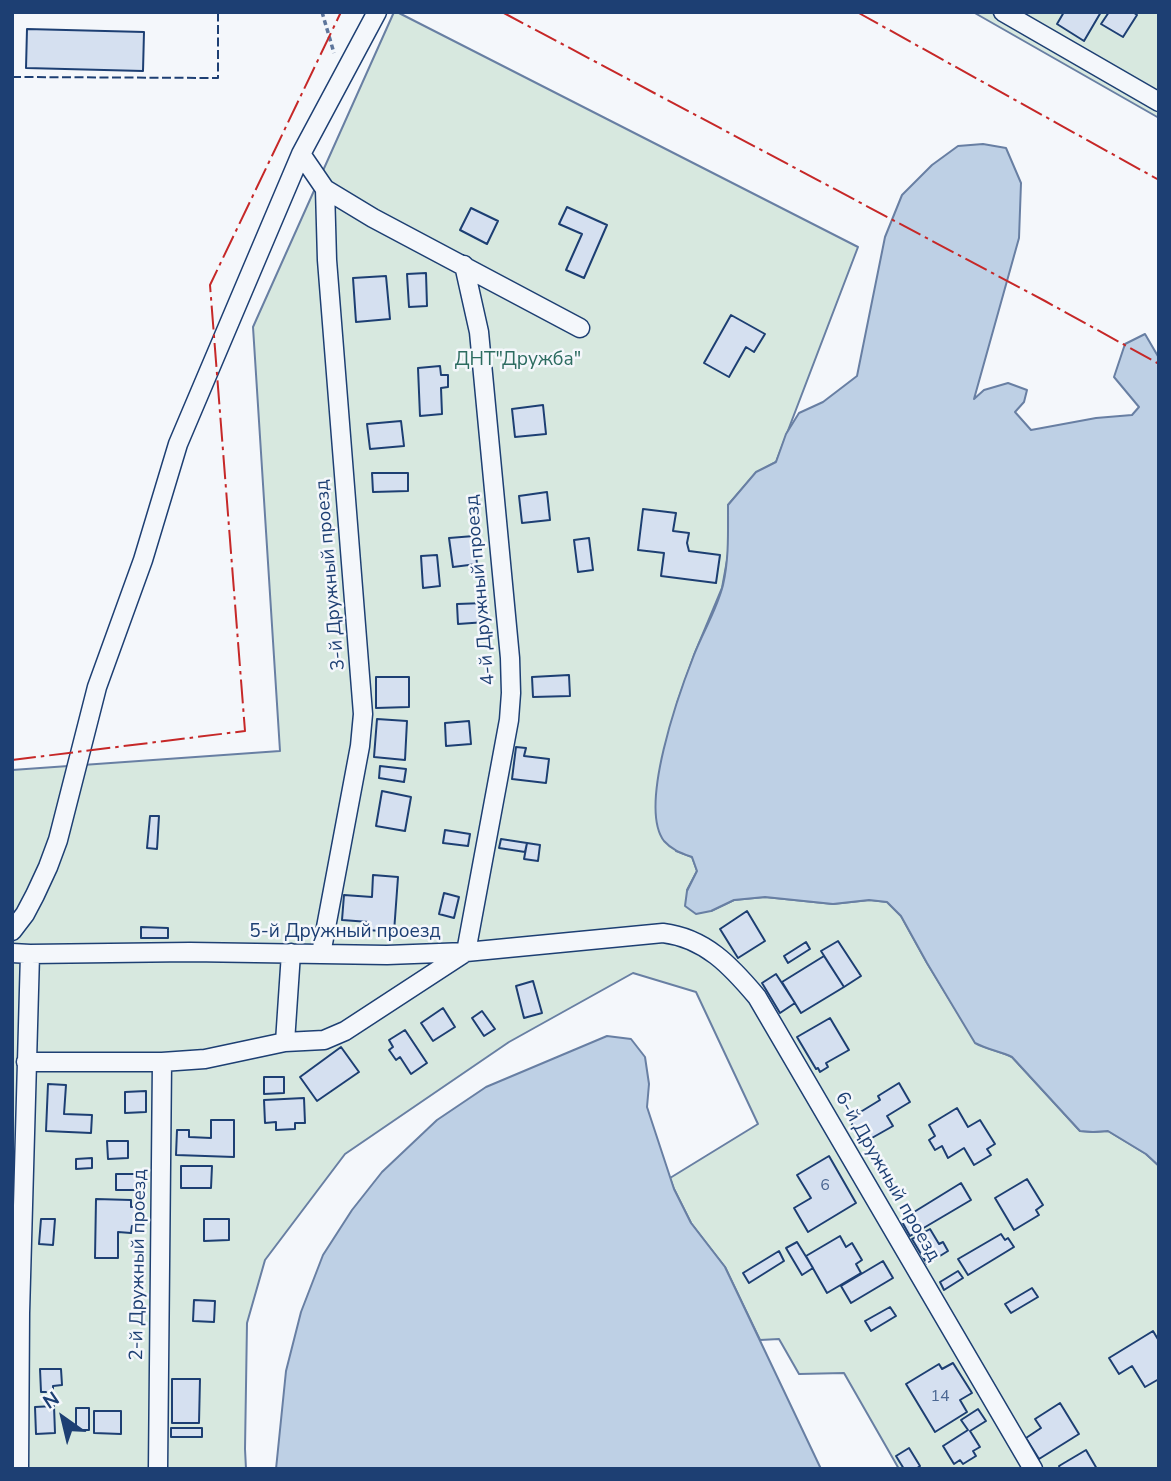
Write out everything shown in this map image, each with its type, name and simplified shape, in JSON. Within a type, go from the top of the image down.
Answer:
[{"type":"street","points":[[12,931],[36,895],[58,840],[97,687],[143,560],[178,444],[301,153],[377,12]]},
{"type":"street","points":[[1003,12],[1159,102]]},
{"type":"street","points":[[301,153],[325,189],[373,218],[580,328]]},
{"type":"street","name":"3-й Дружный проезд","points":[[321,954],[360,746],[363,714],[327,260],[325,189]]},
{"type":"street","name":"4-й Дружный проезд","points":[[464,265],[479,332],[511,693],[509,720],[466,952]]},
{"type":"street","name":"5-й Дружный проезд","points":[[21,953],[387,955],[466,952],[643,934],[676,934]]},
{"type":"street","name":"6-й Дружный проезд","points":[[676,934],[694,941],[728,964],[757,997],[1033,1469]]},
{"type":"street","points":[[26,1062],[162,1062],[205,1059],[285,1042],[324,1041],[336,1036],[466,952]]},
{"type":"street","points":[[19,1469],[26,1062],[21,953]]},
{"type":"street","points":[[285,1042],[291,953]]},
{"type":"street","name":"2-й Дружный проезд","points":[[158,1469],[162,1062]]},
{"type":"path","points":[[322,12],[341,79]]},
{"type":"green space","name":"ДНТ\"Дружба\"","points":[[394,12],[858,247],[776,462],[756,473],[728,505],[728,555],[722,588],[677,703],[676,851],[692,857],[697,871],[687,890],[711,911],[734,900],[765,897],[833,904],[870,900],[887,902],[901,916],[976,1043],[1012,1057],[1080,1131],[1108,1131],[1146,1154],[1159,1166],[1159,1469],[899,1469],[844,1373],[799,1374],[779,1339],[760,1340],[725,1267],[691,1223],[670,1178],[758,1124],[696,992],[633,973],[509,1042],[345,1154],[265,1260],[247,1323],[246,1469],[12,1469],[12,770],[280,751],[253,327]]},
{"type":"green space","points":[[973,12],[1159,12],[1159,118]]},
{"type":"water","points":[[983,144],[1006,148],[1021,183],[1019,238],[974,399],[984,390],[1008,383],[1027,390],[1024,402],[1015,412],[1031,430],[1096,418],[1132,415],[1139,407],[1114,377],[1125,344],[1145,334],[1159,358],[1159,1166],[1146,1154],[1108,1131],[1080,1131],[1012,1057],[975,1043],[901,916],[887,902],[869,900],[833,904],[765,897],[734,900],[711,911],[696,914],[685,906],[687,891],[697,871],[692,857],[667,844],[657,825],[658,777],[671,722],[687,673],[723,585],[727,556],[728,505],[756,472],[776,462],[786,434],[799,413],[823,402],[857,376],[885,237],[902,195],[932,165],[958,146]]},
{"type":"water","points":[[607,1036],[631,1039],[645,1057],[649,1084],[647,1107],[674,1189],[691,1223],[725,1267],[821,1469],[276,1469],[286,1371],[301,1312],[323,1255],[352,1210],[382,1172],[437,1120],[486,1087]]},
{"type":"building","points":[[1064,12],[1101,12],[1084,41],[1057,24]]},
{"type":"building","points":[[1109,12],[1133,12],[1137,15],[1123,37],[1101,24]]},
{"type":"building","points":[[27,29],[144,32],[143,71],[26,68]]},
{"type":"building","points":[[567,207],[607,225],[584,278],[566,270],[582,234],[559,224]]},
{"type":"building","points":[[471,208],[498,221],[487,244],[460,230]]},
{"type":"building","points":[[426,273],[427,306],[409,307],[407,274]]},
{"type":"building","points":[[386,276],[390,319],[356,322],[353,278]]},
{"type":"building","points":[[731,315],[765,334],[754,352],[746,347],[729,377],[704,363]]},
{"type":"building","points":[[440,366],[441,375],[448,375],[448,387],[441,388],[442,414],[420,416],[418,368]]},
{"type":"building","points":[[543,405],[546,434],[515,437],[512,409]]},
{"type":"building","points":[[401,421],[404,446],[370,449],[367,424]]},
{"type":"building","points":[[372,473],[408,473],[408,491],[373,492]]},
{"type":"building","points":[[547,492],[550,520],[522,523],[519,496]]},
{"type":"building","points":[[643,509],[676,513],[673,531],[689,533],[689,551],[720,555],[716,583],[661,576],[664,553],[638,550]]},
{"type":"building","points":[[474,536],[477,564],[453,567],[449,538]]},
{"type":"building","points":[[589,538],[593,570],[578,572],[574,540]]},
{"type":"building","points":[[437,555],[440,586],[423,588],[421,556]]},
{"type":"building","points":[[485,603],[486,622],[458,624],[457,604]]},
{"type":"building","points":[[569,675],[570,696],[533,697],[532,677]]},
{"type":"building","points":[[376,677],[409,677],[409,707],[376,708]]},
{"type":"building","points":[[377,719],[407,721],[405,760],[374,757]]},
{"type":"building","points":[[469,721],[471,744],[446,746],[445,723]]},
{"type":"building","points":[[516,747],[526,748],[524,756],[549,759],[546,783],[512,779]]},
{"type":"building","points":[[380,766],[406,769],[404,782],[379,778]]},
{"type":"building","points":[[382,791],[411,797],[405,831],[376,826]]},
{"type":"building","points":[[150,816],[159,816],[157,849],[147,848]]},
{"type":"building","points":[[445,830],[470,834],[468,846],[443,843]]},
{"type":"building","points":[[501,839],[527,843],[525,852],[499,848]]},
{"type":"building","points":[[527,843],[540,845],[538,861],[524,859]]},
{"type":"building","points":[[373,875],[398,877],[394,932],[368,930],[369,922],[342,920],[344,895],[372,897]]},
{"type":"building","points":[[444,893],[459,897],[454,918],[439,914]]},
{"type":"building","points":[[747,911],[765,941],[738,958],[720,929]]},
{"type":"building","points":[[141,927],[168,928],[168,938],[141,938]]},
{"type":"building","points":[[838,941],[861,976],[844,987],[821,951]]},
{"type":"building","points":[[806,942],[810,949],[788,963],[784,956]]},
{"type":"building","points":[[824,956],[844,987],[801,1013],[782,982]]},
{"type":"building","points":[[776,974],[795,1003],[780,1013],[762,983]]},
{"type":"building","points":[[533,981],[542,1013],[524,1018],[516,986]]},
{"type":"building","points":[[443,1008],[455,1027],[433,1041],[421,1023]]},
{"type":"building","points":[[482,1011],[495,1029],[484,1036],[472,1018]]},
{"type":"building","points":[[830,1018],[849,1050],[826,1063],[828,1067],[820,1072],[797,1037]]},
{"type":"building","points":[[405,1030],[427,1063],[411,1074],[400,1057],[396,1060],[389,1050],[393,1047],[389,1040]]},
{"type":"building","points":[[341,1047],[359,1072],[317,1101],[300,1077]]},
{"type":"building","points":[[264,1077],[284,1077],[284,1093],[264,1094]]},
{"type":"building","points":[[899,1083],[910,1102],[887,1116],[893,1126],[863,1143],[849,1119],[880,1100],[878,1096]]},
{"type":"building","points":[[48,1084],[66,1085],[64,1114],[92,1115],[91,1133],[46,1131]]},
{"type":"building","points":[[146,1091],[146,1112],[125,1113],[125,1092]]},
{"type":"building","points":[[304,1098],[305,1123],[295,1123],[295,1129],[276,1130],[276,1122],[265,1123],[264,1100]]},
{"type":"building","points":[[957,1108],[968,1127],[980,1120],[995,1144],[987,1149],[991,1155],[974,1165],[964,1148],[948,1158],[942,1146],[935,1150],[929,1140],[935,1136],[929,1125]]},
{"type":"building","points":[[211,1120],[234,1120],[234,1157],[176,1155],[177,1130],[189,1130],[189,1137],[211,1138]]},
{"type":"building","points":[[107,1141],[128,1141],[128,1158],[108,1159]]},
{"type":"building","points":[[829,1156],[856,1203],[808,1232],[794,1208],[811,1198],[797,1175]]},
{"type":"building","points":[[92,1158],[92,1168],[76,1169],[76,1159]]},
{"type":"building","points":[[181,1166],[212,1166],[211,1188],[181,1188]]},
{"type":"building","points":[[116,1174],[138,1174],[138,1190],[116,1190]]},
{"type":"building","points":[[1027,1179],[1043,1205],[1036,1210],[1039,1215],[1014,1230],[995,1198]]},
{"type":"building","points":[[961,1183],[971,1200],[910,1236],[901,1220]]},
{"type":"building","points":[[96,1199],[131,1200],[131,1207],[138,1207],[137,1226],[132,1226],[131,1233],[118,1232],[118,1258],[95,1258]]},
{"type":"building","points":[[41,1219],[55,1219],[53,1245],[39,1244]]},
{"type":"building","points":[[204,1219],[229,1219],[229,1240],[204,1241]]},
{"type":"building","points":[[930,1229],[939,1244],[943,1242],[948,1251],[927,1264],[912,1239]]},
{"type":"building","points":[[1001,1234],[1005,1240],[1008,1238],[1014,1247],[968,1275],[958,1259]]},
{"type":"building","points":[[840,1236],[846,1247],[852,1243],[862,1260],[856,1264],[861,1273],[827,1293],[806,1256]]},
{"type":"building","points":[[797,1242],[813,1268],[802,1275],[786,1248]]},
{"type":"building","points":[[779,1251],[784,1261],[749,1283],[743,1273]]},
{"type":"building","points":[[883,1261],[893,1278],[851,1303],[841,1286]]},
{"type":"building","points":[[958,1271],[963,1278],[944,1290],[940,1282]]},
{"type":"building","points":[[1032,1288],[1038,1297],[1011,1313],[1005,1304]]},
{"type":"building","points":[[194,1300],[215,1301],[214,1322],[193,1321]]},
{"type":"building","points":[[890,1307],[896,1316],[871,1331],[865,1321]]},
{"type":"building","points":[[1153,1331],[1159,1341],[1159,1379],[1145,1387],[1132,1366],[1119,1374],[1109,1358]]},
{"type":"building","points":[[953,1363],[972,1393],[960,1400],[967,1412],[935,1432],[906,1384],[939,1364],[942,1369]]},
{"type":"building","points":[[40,1369],[61,1369],[62,1385],[53,1386],[53,1392],[41,1392]]},
{"type":"building","points":[[172,1379],[200,1379],[199,1423],[172,1423]]},
{"type":"building","points":[[1060,1403],[1079,1434],[1039,1459],[1026,1438],[1041,1428],[1035,1419]]},
{"type":"building","points":[[54,1406],[55,1433],[36,1434],[35,1407]]},
{"type":"building","points":[[76,1408],[89,1408],[89,1430],[76,1430]]},
{"type":"building","points":[[978,1409],[986,1421],[970,1431],[980,1447],[973,1451],[976,1456],[963,1464],[960,1460],[954,1464],[943,1446],[968,1430],[961,1420]]},
{"type":"building","points":[[94,1411],[121,1411],[121,1434],[94,1433]]},
{"type":"building","points":[[171,1428],[202,1428],[202,1437],[171,1437]]},
{"type":"building","points":[[909,1448],[920,1466],[916,1469],[904,1469],[896,1456]]},
{"type":"building","points":[[1086,1450],[1097,1469],[1060,1469],[1059,1466]]},
{"type":"fence","points":[[12,77],[218,78],[218,12]]},
{"type":"power","points":[[12,760],[245,731],[210,285],[341,12]]},
{"type":"power","points":[[502,12],[1159,364]]},
{"type":"power","points":[[857,12],[1159,180]]}]
